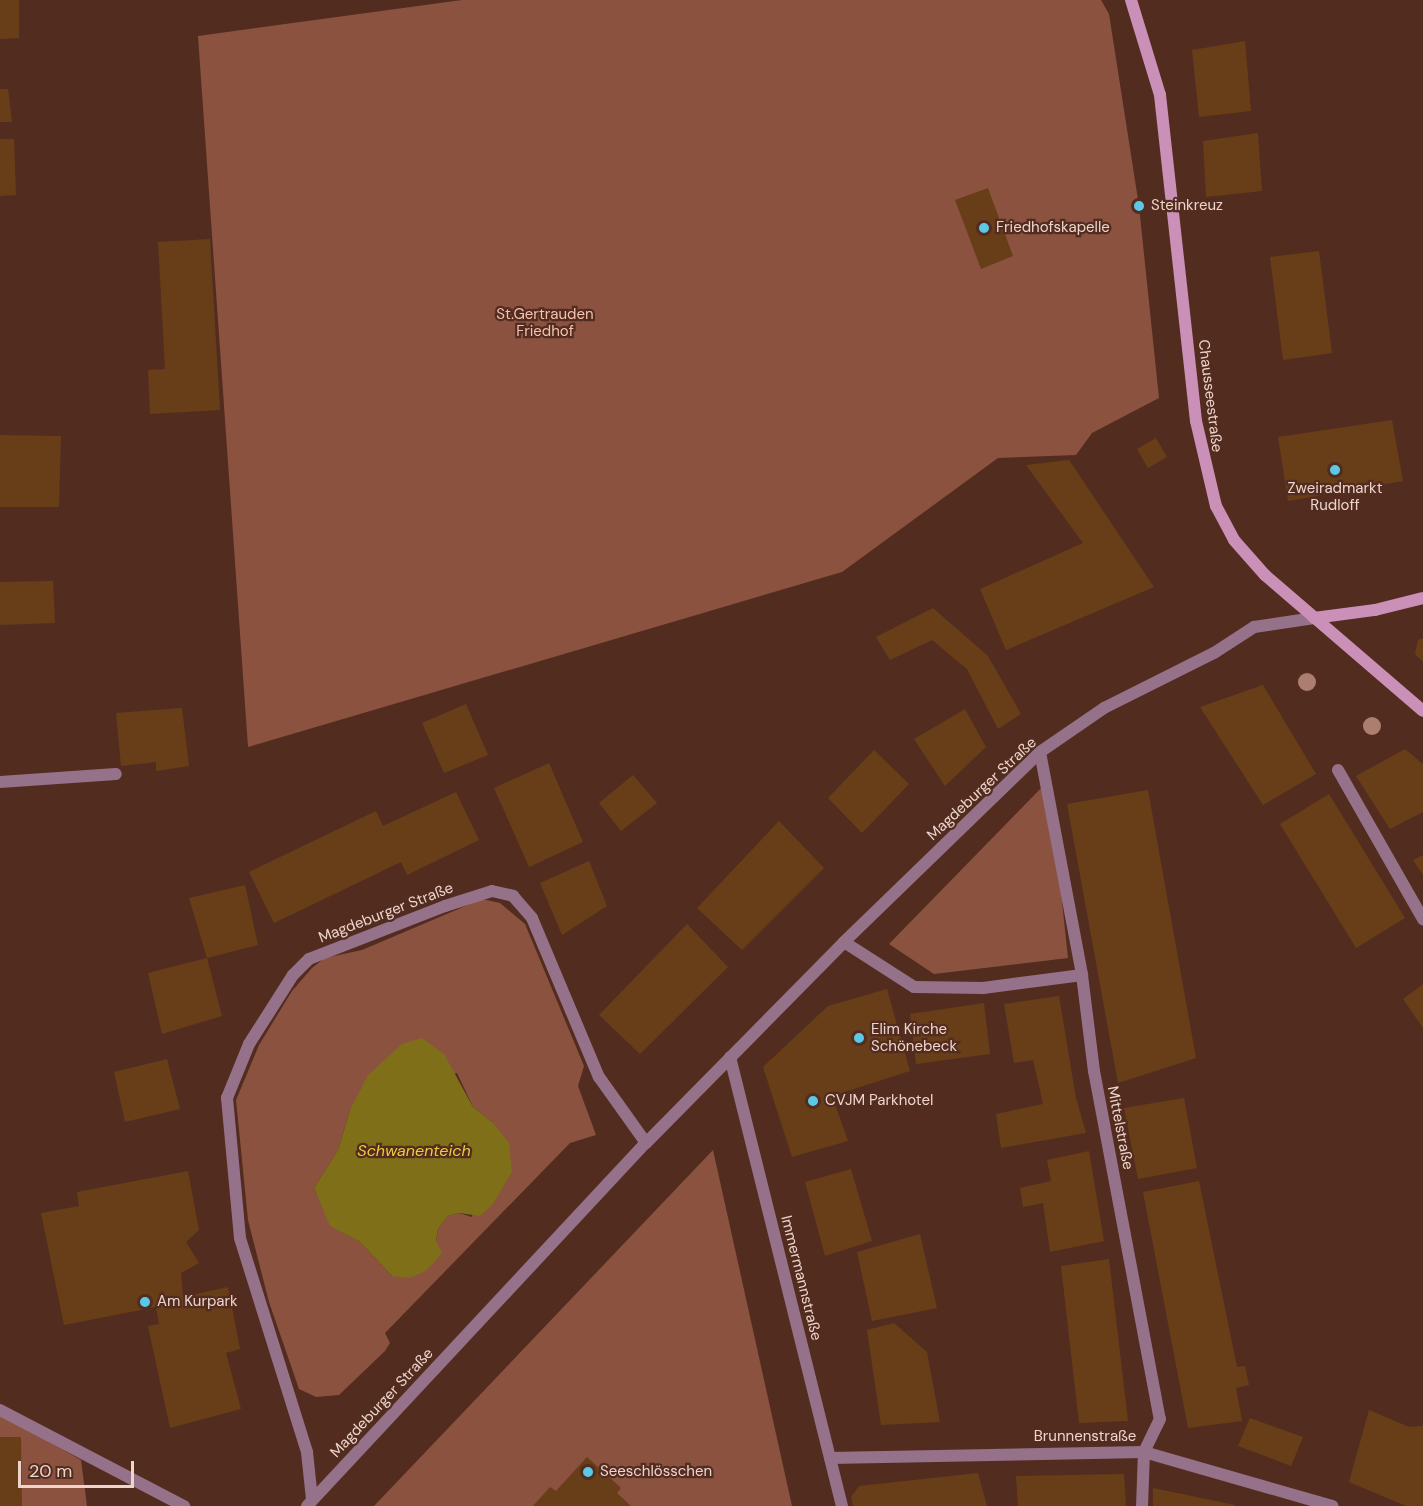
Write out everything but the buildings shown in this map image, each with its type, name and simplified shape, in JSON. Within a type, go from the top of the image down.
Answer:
[{"type":"street","name":"Chausseestraße","points":[[1131,0],[1160,95],[1168,146],[1196,421],[1209,484],[1234,540],[1265,575],[1423,711]]},
{"type":"street","name":"Magdeburger Straße","points":[[310,1503],[646,1143],[844,942],[1040,752],[1104,708],[1214,652],[1254,627],[1375,610],[1423,598]]},
{"type":"street","name":"Mittelstraße","points":[[1040,752],[1082,975],[1094,1071],[1160,1419],[1144,1452],[1142,1506]]},
{"type":"street","points":[[1338,770],[1423,919]]},
{"type":"street","points":[[0,782],[116,774]]},
{"type":"street","name":"Magdeburger Straße","points":[[310,1503],[307,1452],[240,1238],[226,1098],[249,1044],[293,975],[318,955],[444,906],[492,891],[513,896],[532,918],[599,1077],[646,1143]]},
{"type":"street","points":[[844,942],[914,987],[983,988],[1082,975]]},
{"type":"street","name":"Immermannstraße","points":[[730,1057],[842,1506]]},
{"type":"street","points":[[0,1410],[184,1506]]},
{"type":"street","name":"Brunnenstraße","points":[[830,1458],[1144,1452],[1332,1506]]},
{"type":"green space","name":"St.Gertrauden Friedhof","points":[[462,0],[1101,0],[1109,14],[1139,206],[1159,398],[1092,433],[1076,455],[998,458],[842,572],[248,747],[198,36]]},
{"type":"green space","points":[[1049,780],[1068,958],[934,974],[889,944]]},
{"type":"green space","points":[[482,899],[500,903],[525,924],[584,1066],[578,1086],[596,1135],[570,1143],[385,1333],[390,1343],[385,1351],[339,1395],[316,1397],[299,1389],[269,1302],[248,1220],[236,1100],[259,1045],[292,991],[312,968],[325,958],[362,950]],"holes":[[[457,1073],[473,1107],[492,1122],[472,1217],[459,1213],[448,1216],[438,1229],[436,1241],[392,1276],[360,1242],[331,1226],[314,1188],[338,1150],[350,1110]]]},
{"type":"green space","points":[[713,1150],[792,1506],[374,1506]]},
{"type":"green space","points":[[0,1414],[81,1460],[87,1506],[0,1506]]},
{"type":"water","name":"Schwanenteich","points":[[422,1038],[444,1054],[473,1107],[492,1122],[509,1143],[512,1172],[493,1204],[480,1216],[459,1213],[448,1216],[438,1229],[436,1241],[442,1253],[426,1271],[410,1278],[392,1276],[360,1242],[330,1226],[314,1188],[338,1150],[350,1110],[368,1075],[402,1044]]},
{"type":"place","name":"Steinkreuz","points":[[1139,206]]},
{"type":"place","name":"Friedhofskapelle","points":[[984,228]]},
{"type":"place","name":"Zweiradmarkt Rudloff","points":[[1335,470]]},
{"type":"place","name":"Elim Kirche Schönebeck","points":[[859,1038]]},
{"type":"place","name":"CVJM Parkhotel","points":[[813,1101]]},
{"type":"place","name":"Am Kurpark","points":[[145,1302]]},
{"type":"place","name":"Seeschlösschen","points":[[588,1472]]}]
